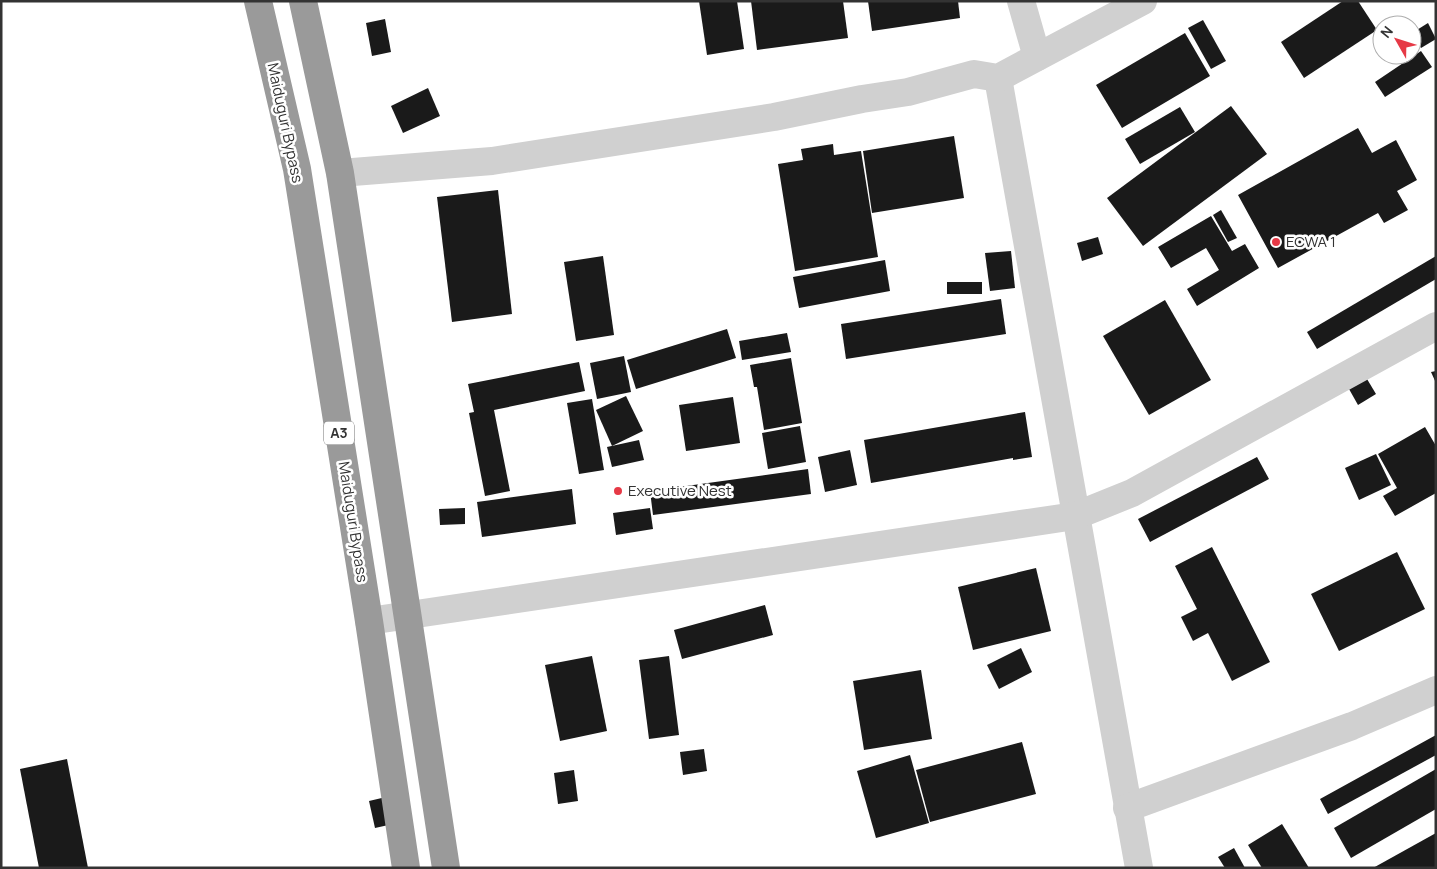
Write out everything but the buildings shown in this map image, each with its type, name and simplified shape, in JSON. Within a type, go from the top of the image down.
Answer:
[{"type":"highway","name":"Maiduguri Bypass","points":[[258,1],[296,169],[369,621],[406,868]]},
{"type":"highway","points":[[303,1],[340,173],[446,868]]},
{"type":"street","points":[[1021,1],[1037,57]]},
{"type":"street","points":[[340,173],[492,161],[774,117],[862,99],[908,92],[974,74],[998,78],[1143,1]]},
{"type":"street","points":[[998,78],[1139,868]]},
{"type":"street","points":[[369,621],[1075,516],[1132,493],[1436,326]]},
{"type":"street","points":[[1127,808],[1352,726],[1436,690]]},
{"type":"place","name":"ECWA 1","points":[[1276,242]]},
{"type":"place","name":"Executive Nest","points":[[618,491]]}]
